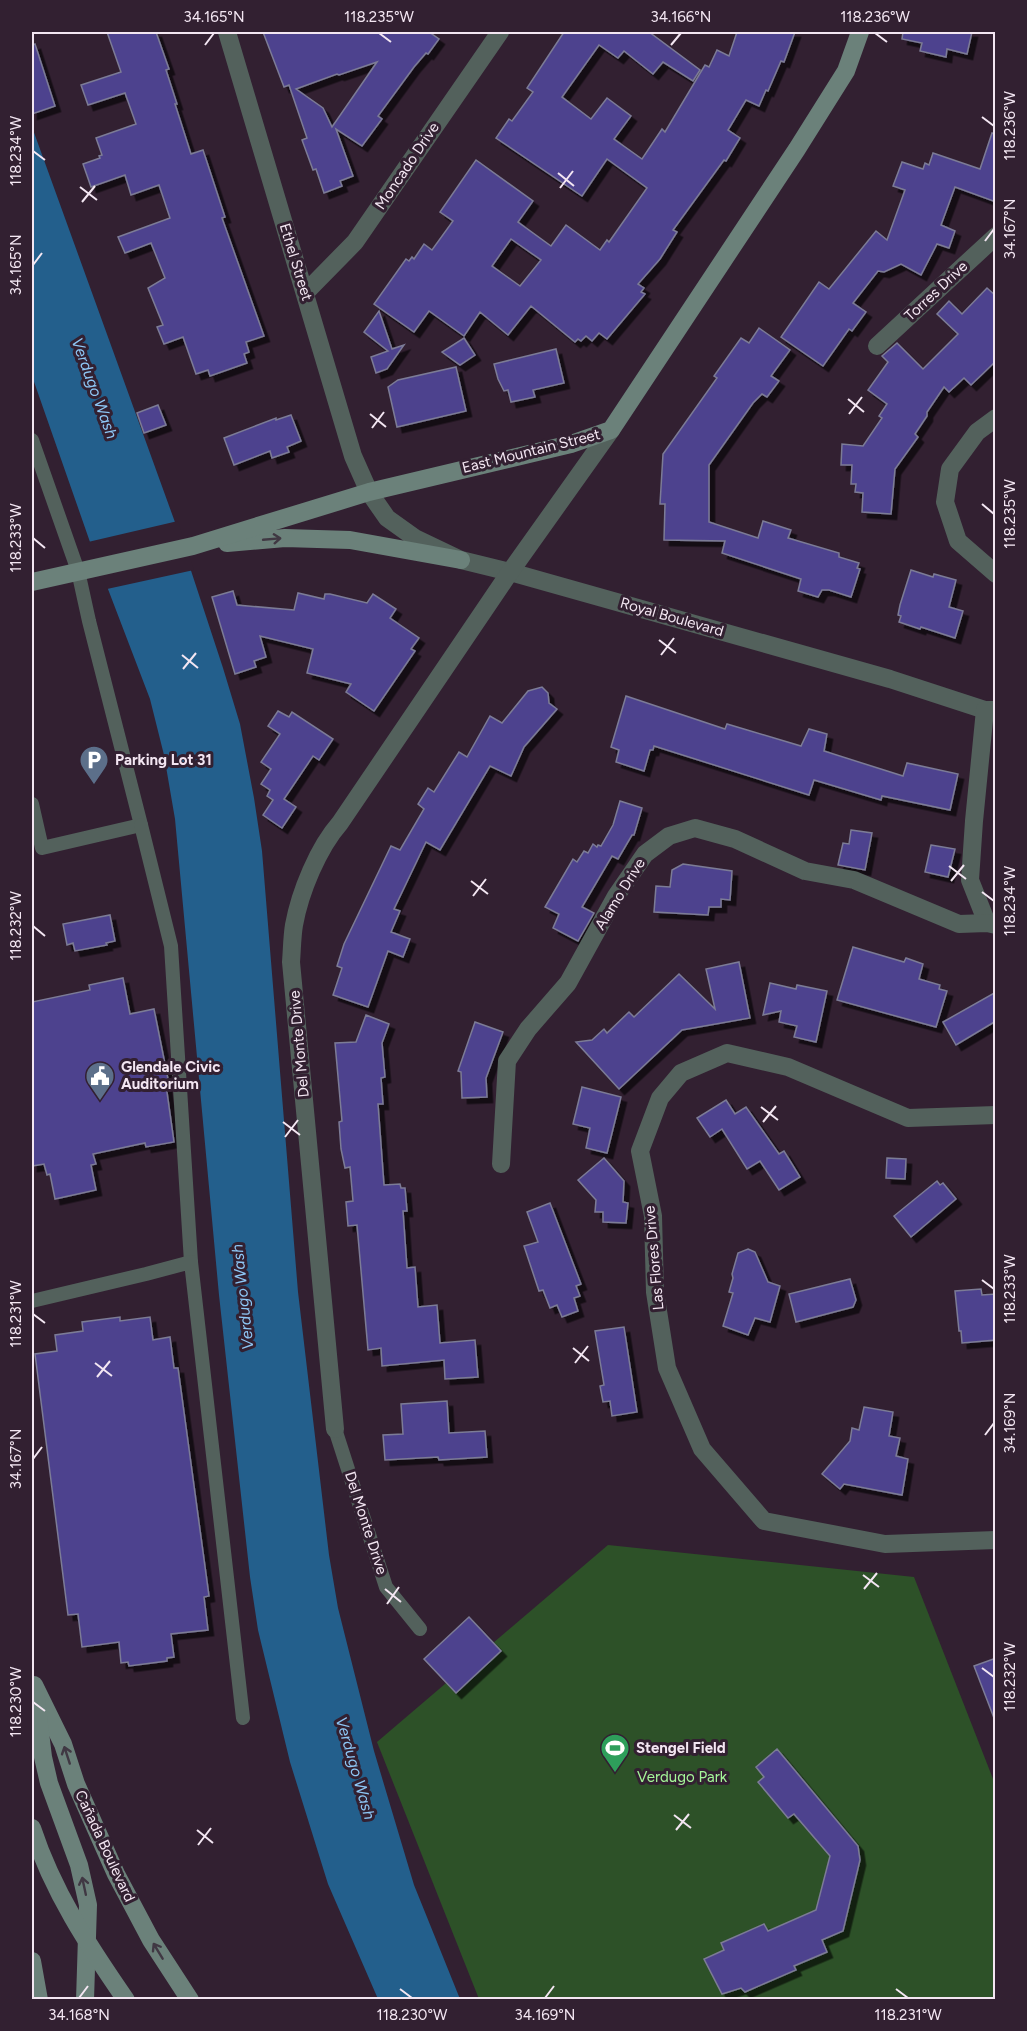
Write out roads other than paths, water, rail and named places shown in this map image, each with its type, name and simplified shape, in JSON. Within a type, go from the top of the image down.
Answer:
[{"type":"street","name":"Ethel Street","points":[[227,32],[353,456],[369,492]]},
{"type":"street","name":"Moncado Drive","points":[[305,293],[355,242],[500,32]]},
{"type":"street","name":"East Mountain Street","points":[[32,582],[193,546],[369,492],[571,444],[611,430],[840,81],[860,32]]},
{"type":"street","name":"Torres Drive","points":[[877,346],[996,236]]},
{"type":"street","points":[[996,418],[977,432],[950,469],[945,502],[958,541],[996,574]]},
{"type":"street","name":"Del Monte Drive","points":[[335,1429],[291,962],[294,925],[302,892],[331,833],[510,572],[611,430]]},
{"type":"street","name":"Royal Boulevard","points":[[369,492],[387,518],[416,538],[461,560],[890,679],[990,710]]},
{"type":"street","points":[[193,546],[285,538],[350,540],[461,560]]},
{"type":"street","name":"Alamo Drive","points":[[501,1164],[507,1061],[528,1029],[568,983],[616,896],[645,854],[669,836],[695,828],[735,839],[805,871],[854,880],[959,924],[991,924],[970,880],[974,821],[990,710]]},
{"type":"street","name":"Las Flores Drive","points":[[996,1114],[908,1118],[788,1067],[727,1053],[681,1073],[660,1098],[640,1151],[652,1216],[655,1292],[667,1368],[702,1449],[764,1521],[885,1544],[996,1540]]},
{"type":"street","points":[[33,1679],[43,1757],[49,1783],[84,1884],[88,1905],[85,2000]]},
{"type":"street","name":"Cañada Boulevard","points":[[33,1679],[63,1744],[76,1784],[116,1875],[151,1940],[190,2000]]},
{"type":"street","points":[[32,1828],[56,1890],[88,1944],[126,2000]]},
{"type":"street","points":[[32,1961],[39,2000]]},
{"type":"lane","points":[[32,440],[85,569],[89,621],[171,946],[191,1262],[243,1718]]},
{"type":"lane","points":[[32,804],[42,848],[141,825]]},
{"type":"lane","points":[[32,1301],[191,1262]]},
{"type":"lane","name":"Del Monte Drive","points":[[335,1429],[386,1587],[420,1629]]},
{"type":"water","name":"Verdugo Wash","points":[[32,127],[176,525],[240,724],[262,851],[298,1292],[329,1555],[338,1608],[374,1751],[414,1885],[460,1999],[378,1999],[328,1884],[290,1762],[258,1630],[250,1577],[219,1295],[175,819],[164,755],[150,699],[90,542],[32,376]]},
{"type":"place","name":"Parking Lot 31","points":[[94,786]]},
{"type":"place","name":"Glendale Civic Auditorium","points":[[100,1102]]},
{"type":"place","name":"Stengel Field","points":[[615,1774]]},
{"type":"park label","name":"Verdugo Park","points":[[682,1777]]}]
